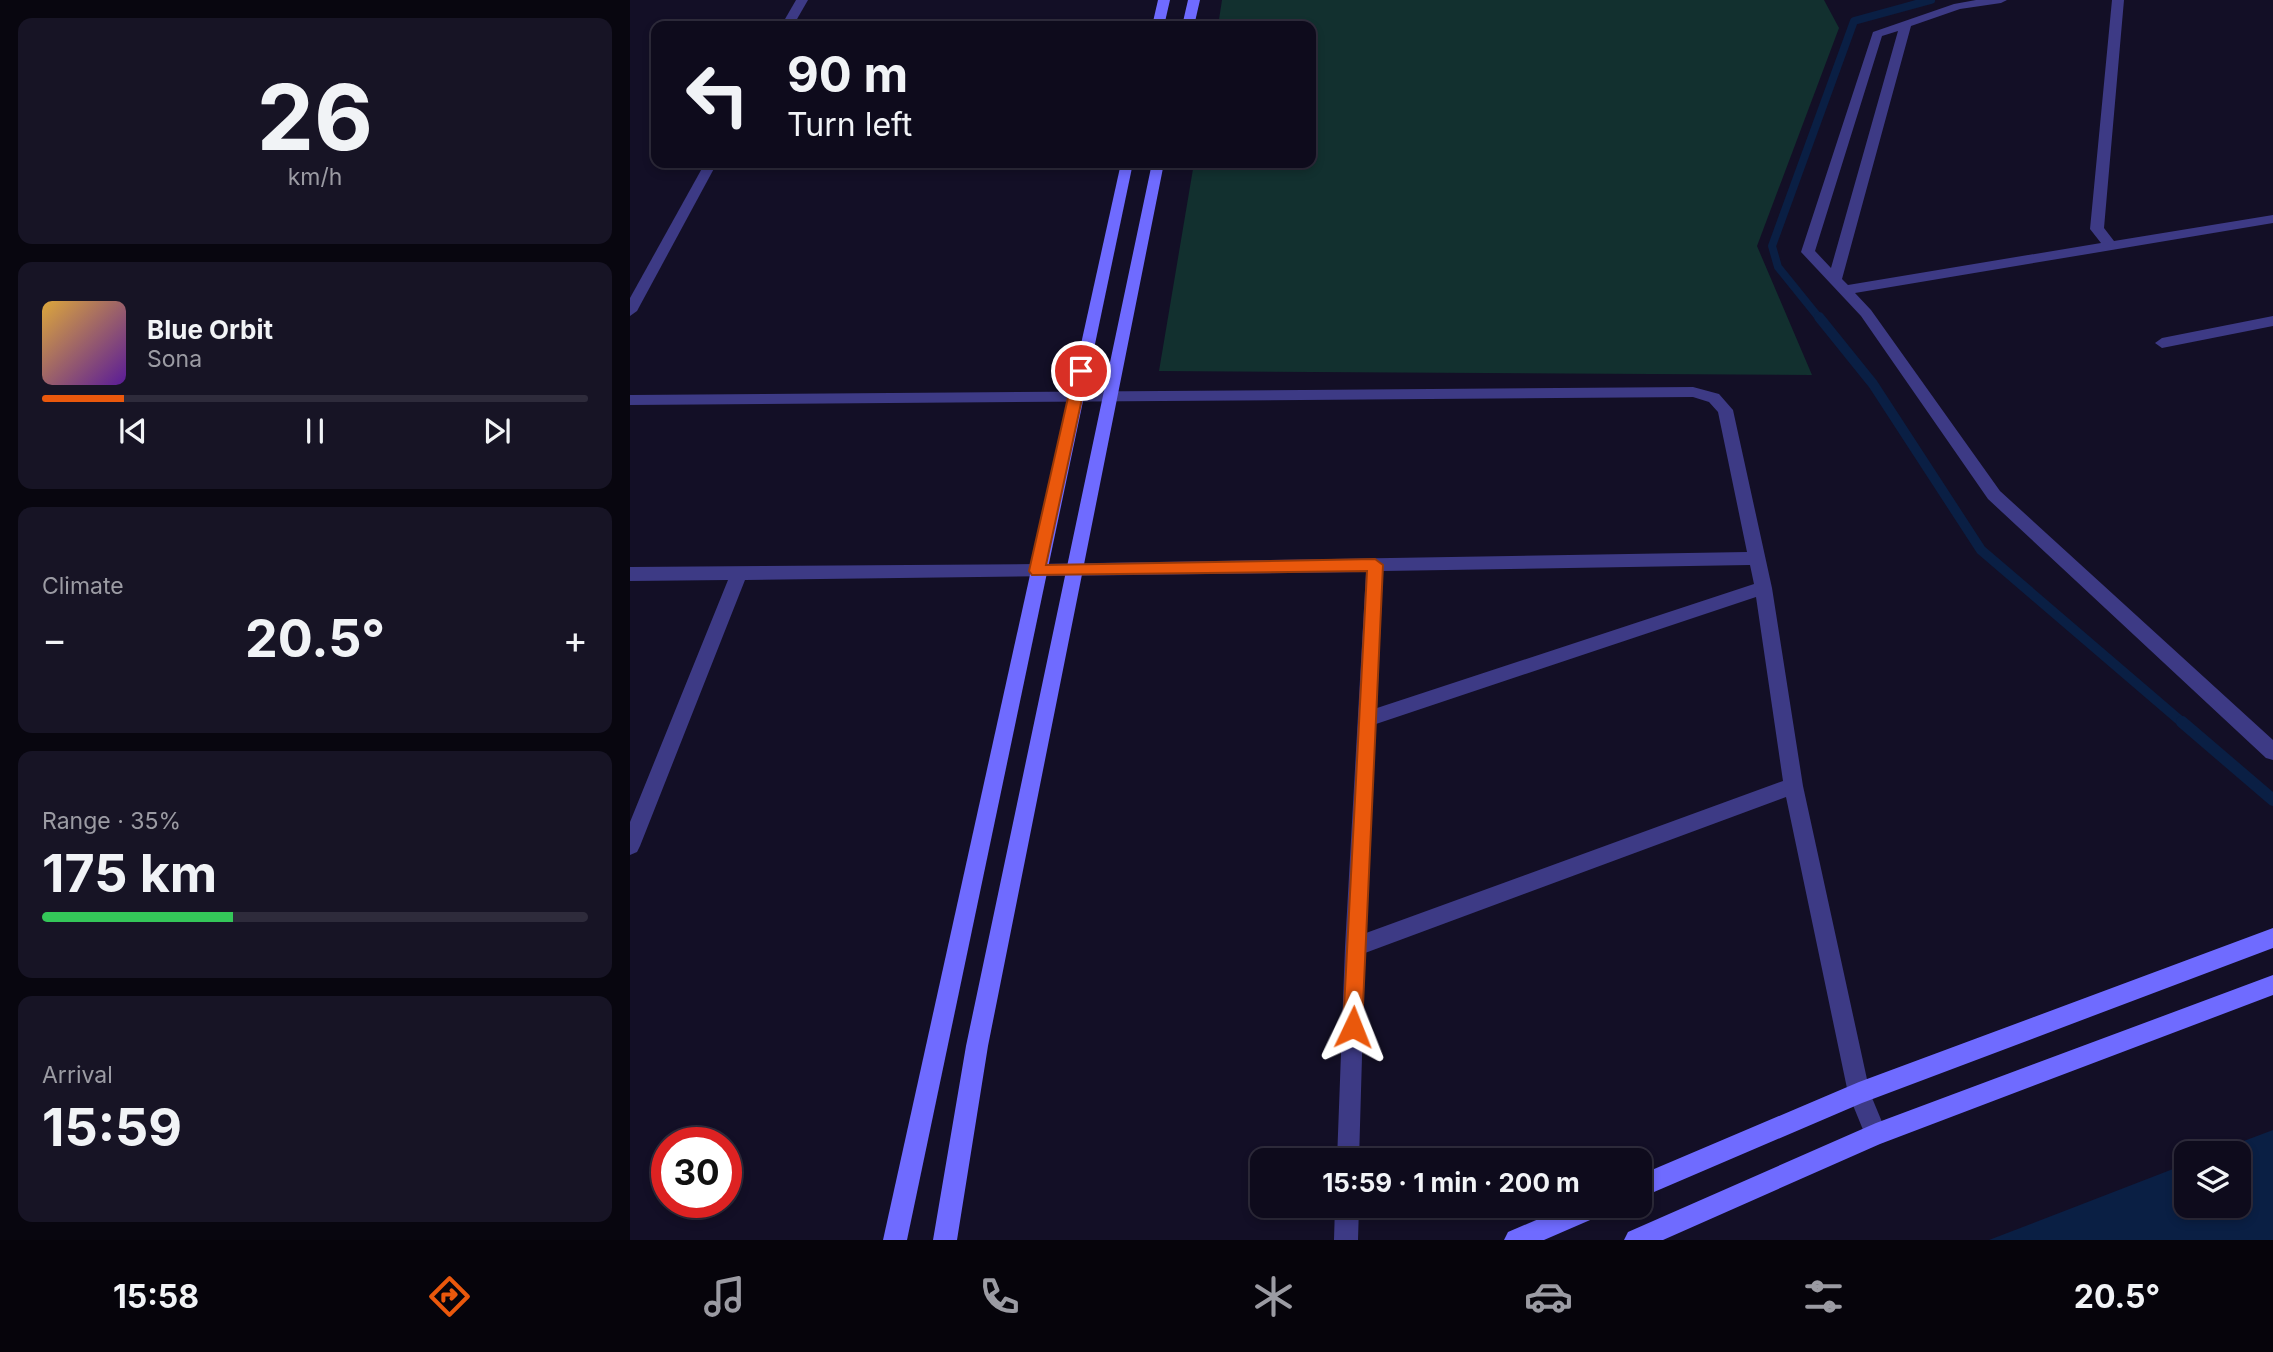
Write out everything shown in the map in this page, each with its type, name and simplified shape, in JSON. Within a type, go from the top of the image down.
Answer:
[{"type":"street","points":[[790,21],[802,0]]},
{"type":"street","points":[[1159,21],[1164,0]]},
{"type":"street","points":[[1189,21],[1194,0]]},
{"type":"street","points":[[2001,0],[1958,6],[1877,34],[1808,252],[1840,284],[1882,334],[1994,495],[2273,752]]},
{"type":"street","points":[[2111,246],[2097,229],[2118,0]]},
{"type":"street","points":[[1840,284],[1905,26]]},
{"type":"street","points":[[630,312],[708,168]]},
{"type":"street","points":[[895,1240],[1126,168]]},
{"type":"street","points":[[946,1240],[977,1046],[1157,168]]},
{"type":"street","points":[[1840,284],[2111,246],[2273,219]]},
{"type":"street","points":[[2162,342],[2273,321]]},
{"type":"street","points":[[630,400],[1693,392],[1714,398],[1724,410],[1757,558],[1793,786],[1859,1093],[1876,1134]]},
{"type":"street","points":[[630,574],[1037,571],[1757,558]]},
{"type":"street","points":[[1348,1148],[1355,947],[1375,565]]},
{"type":"street","points":[[632,835],[739,573]]},
{"type":"street","points":[[1367,719],[1763,588]]},
{"type":"street","points":[[1355,947],[1793,786]]},
{"type":"street","points":[[1652,1182],[1859,1093],[2273,938]]},
{"type":"street","points":[[1636,1240],[1876,1134],[2273,985]]},
{"type":"street","points":[[1346,1240],[1347,1218]]},
{"type":"street","points":[[1516,1240],[1568,1218]]},
{"type":"green space","points":[[1222,0],[1824,0],[1839,28],[1757,246],[1812,375],[1159,371],[1193,168],[1316,168],[1316,21],[1219,21]]},
{"type":"water","points":[[2273,1130],[2273,1240],[1989,1240],[2174,1169],[2174,1218],[2251,1218],[2251,1141],[2244,1141]]},
{"type":"waterway","points":[[1820,319],[1778,267],[1772,246],[1854,21],[1931,0]]},
{"type":"waterway","points":[[1819,317],[1873,384],[1981,550],[2184,724]]},
{"type":"waterway","points":[[2182,722],[2273,800]]},
{"type":"route","points":[[1081,371],[1037,571],[1375,565],[1353,1027]]}]
